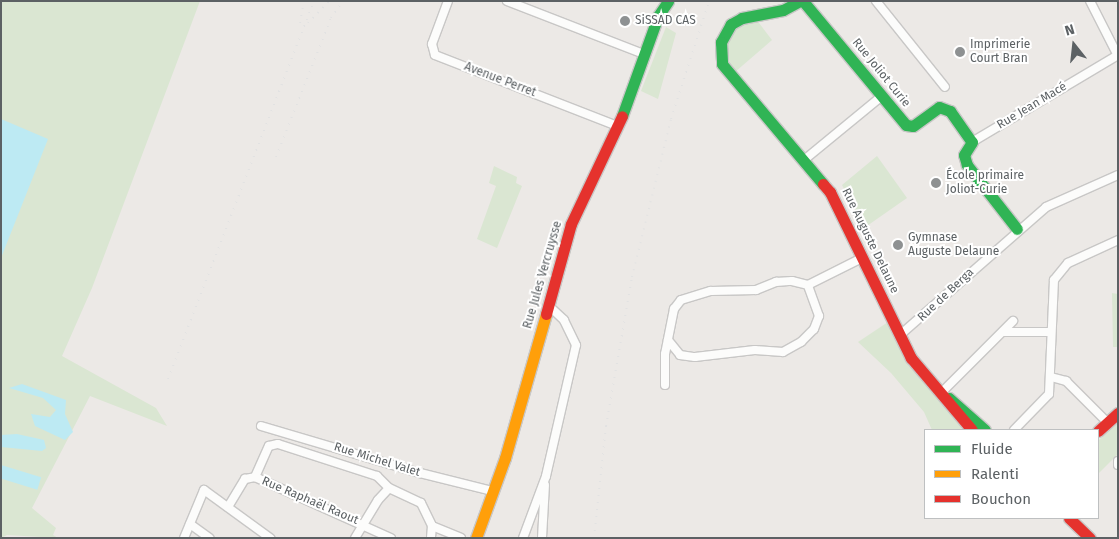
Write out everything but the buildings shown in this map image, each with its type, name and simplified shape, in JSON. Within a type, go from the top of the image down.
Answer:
[{"type":"street","name":"Avenue Perret","points":[[448,1],[432,44],[435,55],[617,126]]},
{"type":"street","points":[[507,1],[646,55]]},
{"type":"street","name":"Rue Auguste Delaune","points":[[801,1],[783,10],[742,18],[731,24],[721,42],[722,64],[833,197],[913,362],[972,425]]},
{"type":"street","name":"Rue Joliot Curie","points":[[801,1],[909,127],[936,108],[946,108],[972,142]]},
{"type":"street","points":[[876,1],[945,87]]},
{"type":"street","points":[[1090,1],[1118,55]]},
{"type":"street","name":"Rue Jules Vercruysse","points":[[476,538],[494,491],[549,306],[571,224],[617,126],[665,2]]},
{"type":"street","name":"Rue Jean Macé","points":[[972,142],[1118,55]]},
{"type":"street","points":[[804,160],[882,96]]},
{"type":"street","points":[[972,142],[964,155],[966,165],[1018,229]]},
{"type":"street","name":"Rue de Berga","points":[[900,335],[1018,229],[1046,207],[1118,175]]},
{"type":"street","points":[[1015,429],[1049,394],[1051,377],[1051,288],[1058,273],[1068,263],[1118,240]]},
{"type":"street","points":[[665,385],[668,340],[674,310],[681,300],[693,294],[756,290],[776,282],[808,284],[862,258]]},
{"type":"street","points":[[668,340],[680,356],[695,357],[755,350],[783,352],[801,342],[814,329],[819,316],[808,284]]},
{"type":"street","points":[[523,538],[546,476],[576,345],[564,320],[549,306]]},
{"type":"street","points":[[941,393],[1013,321]]},
{"type":"street","points":[[1003,332],[1051,332]]},
{"type":"street","points":[[1051,377],[1066,381],[1107,422]]},
{"type":"street","points":[[1099,430],[1118,412]]},
{"type":"street","name":"Rue Michel Valet","points":[[262,426],[420,473],[494,491]]},
{"type":"street","points":[[254,477],[269,446],[278,444],[377,476],[390,488],[421,503],[432,526],[431,538]]},
{"type":"street","points":[[542,538],[546,476]]},
{"type":"street","name":"Rue Raphaël Raout","points":[[228,508],[245,479],[254,477],[364,524],[355,538]]},
{"type":"street","points":[[390,488],[378,500],[364,524],[391,538]]},
{"type":"street","points":[[184,538],[204,490],[270,538]]},
{"type":"street","points":[[1070,519],[1090,538]]},
{"type":"street","points":[[190,524],[209,538]]},
{"type":"street","points":[[432,526],[461,538]]},
{"type":"green space","points":[[1,1],[200,1],[92,288],[62,356],[156,408],[167,426],[90,396],[32,508],[56,528],[53,535],[58,538],[7,535],[1,538]]},
{"type":"green space","points":[[756,19],[772,40],[735,72],[723,51],[727,35],[736,25]]},
{"type":"green space","points":[[666,27],[676,33],[658,99],[641,91]]},
{"type":"green space","points":[[877,156],[907,198],[864,228],[842,185]]},
{"type":"green space","points":[[494,166],[517,177],[516,183],[522,186],[497,248],[477,239],[496,186],[489,183]]},
{"type":"green space","points":[[1112,293],[1118,294],[1118,347],[1113,347]]},
{"type":"green space","points":[[888,322],[914,371],[963,425],[961,429],[932,429],[924,412],[891,373],[858,342]]},
{"type":"green space","points":[[1118,421],[1118,454],[1099,473],[1099,440]]},
{"type":"water","points":[[1,119],[48,139],[1,258]]},
{"type":"water","points":[[22,384],[66,400],[65,414],[73,432],[65,440],[35,426],[31,414],[50,417],[56,410],[43,398],[9,388]]},
{"type":"water","points":[[17,434],[44,440],[46,448],[42,451],[1,447],[1,435]]},
{"type":"water","points":[[1,465],[41,477],[37,490],[1,479]]},
{"type":"railway","points":[[300,23],[304,1]]},
{"type":"railway","points":[[168,379],[314,1]]},
{"type":"railway","points":[[308,23],[329,1]]},
{"type":"railway","points":[[276,157],[331,18],[343,1]]},
{"type":"railway","points":[[594,538],[606,426],[632,277],[671,119],[709,1]]},
{"type":"traffic: fast","points":[[622,116],[658,16],[668,1]]},
{"type":"traffic: fast","points":[[800,1],[783,10],[742,18],[731,24],[721,42],[722,64],[823,184]]},
{"type":"traffic: fast","points":[[803,1],[906,125],[913,126],[939,107],[950,111],[972,142],[964,155],[967,165],[1017,229]]},
{"type":"traffic: fast","points":[[949,398],[984,429]]},
{"type":"traffic: slow","points":[[476,538],[505,458],[546,314]]},
{"type":"traffic: jam","points":[[546,314],[571,224],[622,116]]},
{"type":"traffic: jam","points":[[823,184],[830,192],[911,358],[971,429]]},
{"type":"traffic: jam","points":[[1099,430],[1118,413]]},
{"type":"traffic: jam","points":[[1070,519],[1090,538]]},
{"type":"place","name":"SiSSAD CAS","points":[[625,21]]},
{"type":"place","name":"Imprimerie Court Bran","points":[[960,52]]},
{"type":"place","name":"École primaire Joliot-Curie","points":[[936,183]]},
{"type":"place","name":"Gymnase Auguste Delaune","points":[[898,245]]}]
